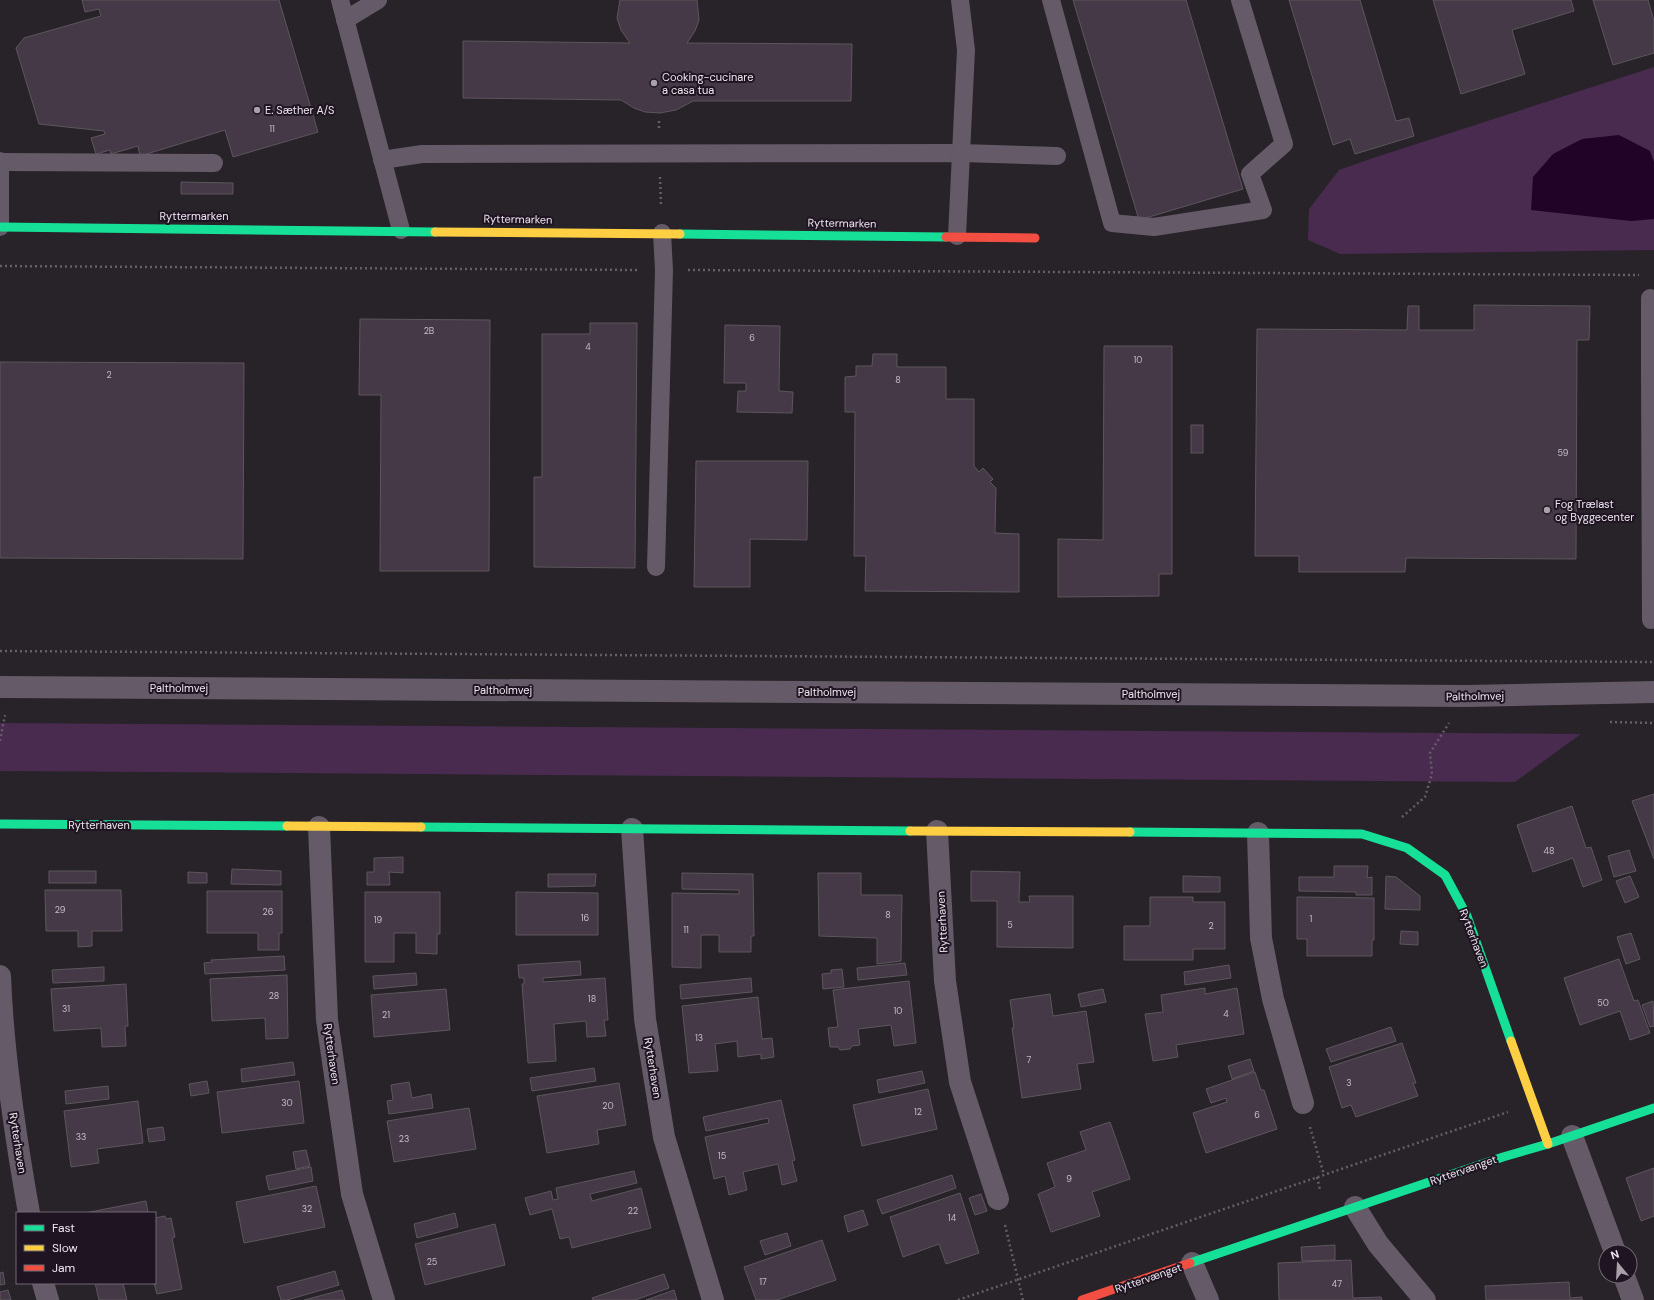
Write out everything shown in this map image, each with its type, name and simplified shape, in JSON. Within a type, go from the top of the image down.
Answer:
[{"type":"street","name":"Ryttermarken","points":[[0,227],[401,230],[1035,238]]},
{"type":"street","name":"Paltholmvej","points":[[0,687],[1467,696],[1654,692]]},
{"type":"street","name":"Rytterhaven","points":[[0,824],[1362,834],[1407,848],[1445,875],[1467,916],[1548,1144]]},
{"type":"street","name":"Rytterhaven","points":[[319,827],[327,1020],[352,1194],[384,1300]]},
{"type":"street","name":"Rytterhaven","points":[[632,829],[645,1019],[664,1137],[713,1300]]},
{"type":"street","name":"Rytterhaven","points":[[937,831],[945,981],[960,1082],[998,1199]]},
{"type":"street","points":[[1258,833],[1261,938],[1272,999],[1303,1103]]},
{"type":"street","name":"Rytterhaven","points":[[0,976],[2,1020],[14,1126],[29,1212]]},
{"type":"street","name":"Ryttervænget","points":[[1082,1300],[1503,1157],[1548,1144],[1654,1108]]},
{"type":"street","points":[[1572,1136],[1612,1244]]},
{"type":"street","points":[[1355,1207],[1378,1244],[1425,1300]]},
{"type":"street","name":"Ryttervænget","points":[[1192,1263],[1208,1300]]},
{"type":"street","points":[[43,1284],[48,1300]]},
{"type":"street","points":[[1627,1284],[1633,1300]]},
{"type":"lane","points":[[340,0],[401,230]]},
{"type":"lane","points":[[345,20],[378,0]]},
{"type":"lane","points":[[957,236],[966,50],[960,0]]},
{"type":"lane","points":[[1051,0],[1112,223],[1154,227],[1263,210],[1250,174],[1284,144],[1240,0]]},
{"type":"lane","points":[[382,160],[430,154],[961,153],[1057,156]]},
{"type":"lane","points":[[0,227],[0,161],[214,163]]},
{"type":"lane","points":[[656,567],[664,270],[662,233]]},
{"type":"lane","points":[[1650,298],[1652,378],[1651,620]]},
{"type":"path","points":[[0,266],[1646,275]]},
{"type":"path","points":[[0,651],[1654,662]]},
{"type":"path","points":[[1378,839],[1425,797],[1432,774],[1430,753],[1467,696]]},
{"type":"path","points":[[1303,1103],[1324,1175]]},
{"type":"path","points":[[958,1300],[1534,1103]]},
{"type":"path","points":[[998,1199],[1020,1279],[1023,1300]]},
{"type":"shaded area","points":[[1654,67],[1654,250],[1340,254],[1308,240],[1309,209],[1339,170]]},
{"type":"shaded area","points":[[1619,135],[1650,151],[1654,162],[1654,219],[1631,221],[1531,210],[1533,177],[1553,154],[1582,139]]},
{"type":"shaded area","points":[[0,723],[1581,734],[1515,782],[0,771]]},
{"type":"building","points":[[82,0],[279,0],[318,132],[233,157],[225,130],[140,156],[138,146],[111,154],[110,150],[96,154],[91,138],[105,134],[104,131],[39,124],[16,48],[24,38],[101,16],[99,9],[85,12]]},
{"type":"building","points":[[620,0],[697,0],[699,20],[695,31],[687,43],[852,44],[851,101],[693,101],[676,110],[660,113],[645,112],[634,108],[621,100],[463,98],[463,41],[630,43],[621,30],[617,18]]},
{"type":"building","points":[[1073,0],[1186,0],[1243,189],[1139,220]]},
{"type":"building","points":[[1289,0],[1360,0],[1396,121],[1409,118],[1414,136],[1355,154],[1350,139],[1333,145]]},
{"type":"building","points":[[1433,0],[1571,0],[1574,11],[1512,30],[1525,74],[1461,94]]},
{"type":"building","points":[[1593,0],[1648,0],[1654,21],[1654,53],[1613,65]]},
{"type":"building","points":[[181,182],[233,183],[233,194],[181,194]]},
{"type":"building","points":[[1474,305],[1590,306],[1589,340],[1577,340],[1576,559],[1406,558],[1405,572],[1299,572],[1299,556],[1255,556],[1257,329],[1407,330],[1408,306],[1419,306],[1419,330],[1474,330]]},
{"type":"building","points":[[360,319],[490,320],[489,571],[380,571],[381,395],[359,395]]},
{"type":"building","points":[[590,323],[637,323],[635,568],[534,567],[534,477],[542,477],[542,334],[590,334]]},
{"type":"building","points":[[725,325],[780,326],[779,391],[793,392],[792,413],[737,412],[738,391],[746,391],[746,383],[724,383]]},
{"type":"building","points":[[1104,346],[1172,346],[1172,574],[1159,574],[1159,596],[1058,597],[1058,539],[1103,540]]},
{"type":"building","points":[[873,354],[897,354],[897,367],[946,367],[946,399],[974,399],[974,466],[979,472],[983,468],[993,479],[990,482],[996,488],[995,533],[1019,534],[1019,592],[865,591],[866,556],[854,556],[855,412],[845,412],[845,377],[856,376],[856,366],[872,366]]},
{"type":"building","points":[[0,362],[244,363],[243,559],[0,558]]},
{"type":"building","points":[[1191,425],[1203,425],[1203,453],[1191,453]]},
{"type":"building","points":[[696,461],[808,461],[807,540],[750,539],[750,587],[694,587]]},
{"type":"building","points":[[1654,794],[1654,859],[1632,801]]},
{"type":"building","points":[[1572,806],[1586,848],[1591,847],[1602,880],[1583,887],[1573,858],[1533,872],[1517,825]]},
{"type":"building","points":[[1629,850],[1636,871],[1614,877],[1608,856]]},
{"type":"building","points":[[403,857],[403,873],[389,872],[390,885],[367,885],[367,872],[374,872],[374,858]]},
{"type":"building","points":[[1334,866],[1368,866],[1367,878],[1372,877],[1372,895],[1356,895],[1356,892],[1299,891],[1299,877],[1334,877]]},
{"type":"building","points":[[232,869],[281,871],[281,885],[231,884]]},
{"type":"building","points":[[49,871],[96,871],[96,883],[49,883]]},
{"type":"building","points":[[971,871],[1020,872],[1019,902],[1030,902],[1029,896],[1073,896],[1073,948],[997,947],[997,901],[971,901]]},
{"type":"building","points":[[188,872],[207,873],[207,883],[188,883]]},
{"type":"building","points":[[682,873],[753,874],[754,936],[751,936],[751,952],[719,952],[719,935],[701,935],[701,968],[672,967],[672,893],[739,894],[739,890],[682,889]]},
{"type":"building","points":[[818,873],[861,873],[861,895],[902,895],[901,961],[877,964],[877,938],[819,936]]},
{"type":"building","points":[[548,874],[596,874],[595,886],[548,887]]},
{"type":"building","points":[[1183,876],[1220,877],[1220,892],[1183,892]]},
{"type":"building","points":[[1386,876],[1396,877],[1420,896],[1420,910],[1385,909]]},
{"type":"building","points":[[1630,876],[1639,897],[1625,903],[1616,881]]},
{"type":"building","points":[[45,890],[121,890],[122,931],[92,931],[92,946],[78,947],[78,931],[46,931]]},
{"type":"building","points":[[207,891],[282,891],[282,933],[279,933],[279,950],[258,950],[258,933],[207,933]]},
{"type":"building","points":[[365,892],[440,892],[440,934],[437,934],[437,954],[416,953],[416,933],[394,933],[394,962],[365,962]]},
{"type":"building","points":[[516,892],[598,893],[598,935],[516,935]]},
{"type":"building","points":[[1150,897],[1193,897],[1193,902],[1225,902],[1225,949],[1193,949],[1193,960],[1124,960],[1124,926],[1150,926]]},
{"type":"building","points":[[1297,897],[1374,898],[1374,940],[1372,940],[1372,956],[1307,956],[1307,939],[1297,939]]},
{"type":"building","points":[[1401,931],[1418,932],[1418,945],[1400,944]]},
{"type":"building","points":[[1631,933],[1640,959],[1626,964],[1617,937]]},
{"type":"building","points":[[284,956],[285,970],[205,974],[204,963],[212,962],[211,960]]},
{"type":"building","points":[[1619,959],[1634,1001],[1638,1000],[1650,1033],[1630,1040],[1620,1011],[1580,1025],[1564,978]]},
{"type":"building","points":[[580,961],[581,975],[543,978],[543,982],[605,978],[608,1020],[604,1020],[606,1036],[587,1037],[586,1021],[554,1024],[556,1061],[528,1063],[522,984],[524,984],[524,978],[519,978],[518,965]]},
{"type":"building","points":[[905,963],[907,975],[858,980],[857,968]]},
{"type":"building","points":[[1229,965],[1231,978],[1185,985],[1184,972]]},
{"type":"building","points":[[104,967],[104,981],[53,983],[52,970]]},
{"type":"building","points":[[842,969],[844,987],[823,989],[822,974],[831,973],[831,970]]},
{"type":"building","points":[[416,973],[417,985],[374,989],[373,976]]},
{"type":"building","points":[[287,975],[288,1038],[266,1039],[265,1018],[212,1021],[210,979]]},
{"type":"building","points":[[751,978],[752,992],[681,999],[680,985]]},
{"type":"building","points":[[909,981],[916,1043],[894,1046],[891,1025],[858,1029],[860,1045],[852,1046],[850,1049],[840,1050],[838,1047],[830,1047],[828,1028],[838,1027],[833,990]]},
{"type":"building","points":[[126,984],[128,1026],[125,1026],[126,1046],[102,1047],[101,1028],[54,1031],[51,989]]},
{"type":"building","points":[[1205,988],[1205,994],[1237,988],[1244,1034],[1176,1045],[1178,1057],[1153,1061],[1145,1014],[1163,1012],[1161,995]]},
{"type":"building","points":[[446,989],[450,1030],[374,1037],[371,995]]},
{"type":"building","points":[[1103,989],[1106,1002],[1081,1007],[1078,994]]},
{"type":"building","points":[[1050,994],[1053,1016],[1086,1011],[1094,1062],[1077,1064],[1081,1089],[1022,1098],[1012,1028],[1014,1028],[1010,1000]]},
{"type":"building","points":[[758,997],[762,1039],[772,1038],[774,1057],[761,1059],[761,1054],[738,1057],[737,1041],[715,1044],[718,1071],[689,1073],[682,1006]]},
{"type":"building","points":[[1653,1001],[1654,1026],[1650,1027],[1642,1005]]},
{"type":"building","points":[[1391,1027],[1396,1041],[1331,1062],[1326,1049]]},
{"type":"building","points":[[1402,1043],[1416,1083],[1413,1083],[1418,1096],[1356,1117],[1351,1105],[1342,1108],[1329,1067]]},
{"type":"building","points":[[1250,1059],[1254,1071],[1232,1079],[1228,1066]]},
{"type":"building","points":[[293,1062],[295,1075],[242,1082],[241,1069]]},
{"type":"building","points":[[594,1068],[596,1081],[532,1091],[530,1078]]},
{"type":"building","points":[[922,1071],[925,1083],[879,1093],[877,1080]]},
{"type":"building","points":[[1255,1072],[1261,1090],[1264,1090],[1277,1129],[1206,1153],[1193,1113],[1227,1102],[1226,1098],[1211,1103],[1206,1089]]},
{"type":"building","points":[[207,1081],[209,1093],[191,1096],[189,1084]]},
{"type":"building","points":[[299,1081],[304,1123],[222,1133],[217,1092]]},
{"type":"building","points":[[409,1082],[412,1098],[431,1094],[433,1108],[389,1114],[387,1101],[393,1100],[391,1085]]},
{"type":"building","points":[[619,1083],[626,1125],[597,1130],[599,1144],[547,1153],[537,1096]]},
{"type":"building","points":[[108,1086],[109,1099],[66,1104],[65,1091]]},
{"type":"building","points":[[928,1089],[937,1129],[862,1146],[853,1105]]},
{"type":"building","points":[[781,1100],[795,1160],[792,1161],[797,1181],[782,1185],[778,1164],[743,1172],[747,1190],[729,1195],[725,1176],[714,1179],[705,1137],[769,1123],[768,1118],[706,1131],[703,1117]]},
{"type":"building","points":[[138,1101],[143,1143],[97,1149],[99,1163],[71,1167],[64,1111]]},
{"type":"building","points":[[469,1108],[476,1149],[394,1162],[387,1121]]},
{"type":"building","points":[[1110,1122],[1130,1179],[1092,1192],[1100,1216],[1051,1232],[1038,1194],[1055,1187],[1047,1163],[1086,1150],[1080,1132]]},
{"type":"building","points":[[163,1127],[165,1140],[149,1142],[147,1129]]},
{"type":"building","points":[[306,1150],[310,1166],[296,1169],[293,1152]]},
{"type":"building","points":[[311,1167],[313,1181],[269,1190],[266,1176]]},
{"type":"building","points":[[1654,1168],[1654,1216],[1641,1221],[1626,1178]]},
{"type":"building","points":[[634,1171],[637,1183],[590,1194],[592,1201],[641,1188],[651,1228],[572,1248],[569,1237],[560,1239],[552,1209],[530,1215],[525,1198],[551,1191],[553,1200],[558,1199],[556,1188]]},
{"type":"building","points":[[952,1175],[956,1188],[882,1214],[877,1200]]},
{"type":"building","points":[[316,1186],[325,1227],[244,1243],[236,1202]]},
{"type":"building","points":[[960,1193],[979,1253],[946,1264],[939,1244],[903,1257],[890,1217]]},
{"type":"building","points":[[981,1194],[987,1211],[975,1215],[969,1198]]},
{"type":"building","points":[[146,1201],[148,1212],[90,1212]]},
{"type":"building","points":[[863,1210],[868,1225],[848,1232],[844,1216]]},
{"type":"building","points":[[455,1213],[458,1227],[417,1238],[414,1224]]},
{"type":"building","points":[[165,1216],[166,1219],[171,1218],[175,1237],[172,1238],[182,1289],[157,1294],[154,1284],[156,1284],[156,1218]]},
{"type":"building","points":[[495,1224],[505,1265],[425,1285],[415,1244]]},
{"type":"building","points":[[787,1233],[791,1246],[765,1255],[760,1241]]},
{"type":"building","points":[[822,1240],[836,1280],[777,1300],[756,1300],[744,1267]]},
{"type":"building","points":[[1335,1245],[1335,1260],[1302,1261],[1301,1247]]},
{"type":"building","points":[[1351,1260],[1353,1298],[1381,1297],[1382,1300],[1279,1300],[1278,1263]]},
{"type":"building","points":[[335,1271],[339,1285],[287,1300],[281,1300],[277,1287]]},
{"type":"building","points":[[3,1272],[5,1284],[0,1285],[0,1273]]},
{"type":"building","points":[[664,1274],[669,1288],[635,1300],[593,1300],[592,1298]]},
{"type":"building","points":[[1569,1282],[1570,1298],[1582,1297],[1582,1300],[1486,1300],[1485,1286]]},
{"type":"building","points":[[95,1284],[123,1284],[127,1300],[99,1300]]},
{"type":"building","points":[[8,1290],[11,1300],[0,1300],[0,1292]]},
{"type":"building","points":[[342,1290],[345,1300],[304,1300]]},
{"type":"building","points":[[674,1290],[677,1300],[646,1300]]},
{"type":"traffic: fast","points":[[0,227],[435,232]]},
{"type":"traffic: fast","points":[[680,234],[946,237]]},
{"type":"traffic: fast","points":[[0,824],[287,826]]},
{"type":"traffic: fast","points":[[421,827],[910,831]]},
{"type":"traffic: fast","points":[[1130,832],[1362,834],[1407,848],[1445,875],[1467,916],[1511,1041]]},
{"type":"traffic: fast","points":[[1190,1263],[1503,1157],[1548,1144],[1654,1108]]},
{"type":"traffic: slow","points":[[435,232],[680,234]]},
{"type":"traffic: slow","points":[[287,826],[421,827]]},
{"type":"traffic: slow","points":[[910,831],[1130,832]]},
{"type":"traffic: slow","points":[[1511,1041],[1548,1144]]},
{"type":"traffic: jam","points":[[946,237],[1035,238]]},
{"type":"traffic: jam","points":[[1082,1300],[1190,1263]]},
{"type":"place","name":"Cooking-cucinare a casa tua","points":[[654,83]]},
{"type":"place","name":"E. Sæther A/S","points":[[257,110]]},
{"type":"place","name":"Fog Trælast og Byggecenter","points":[[1547,510]]}]
